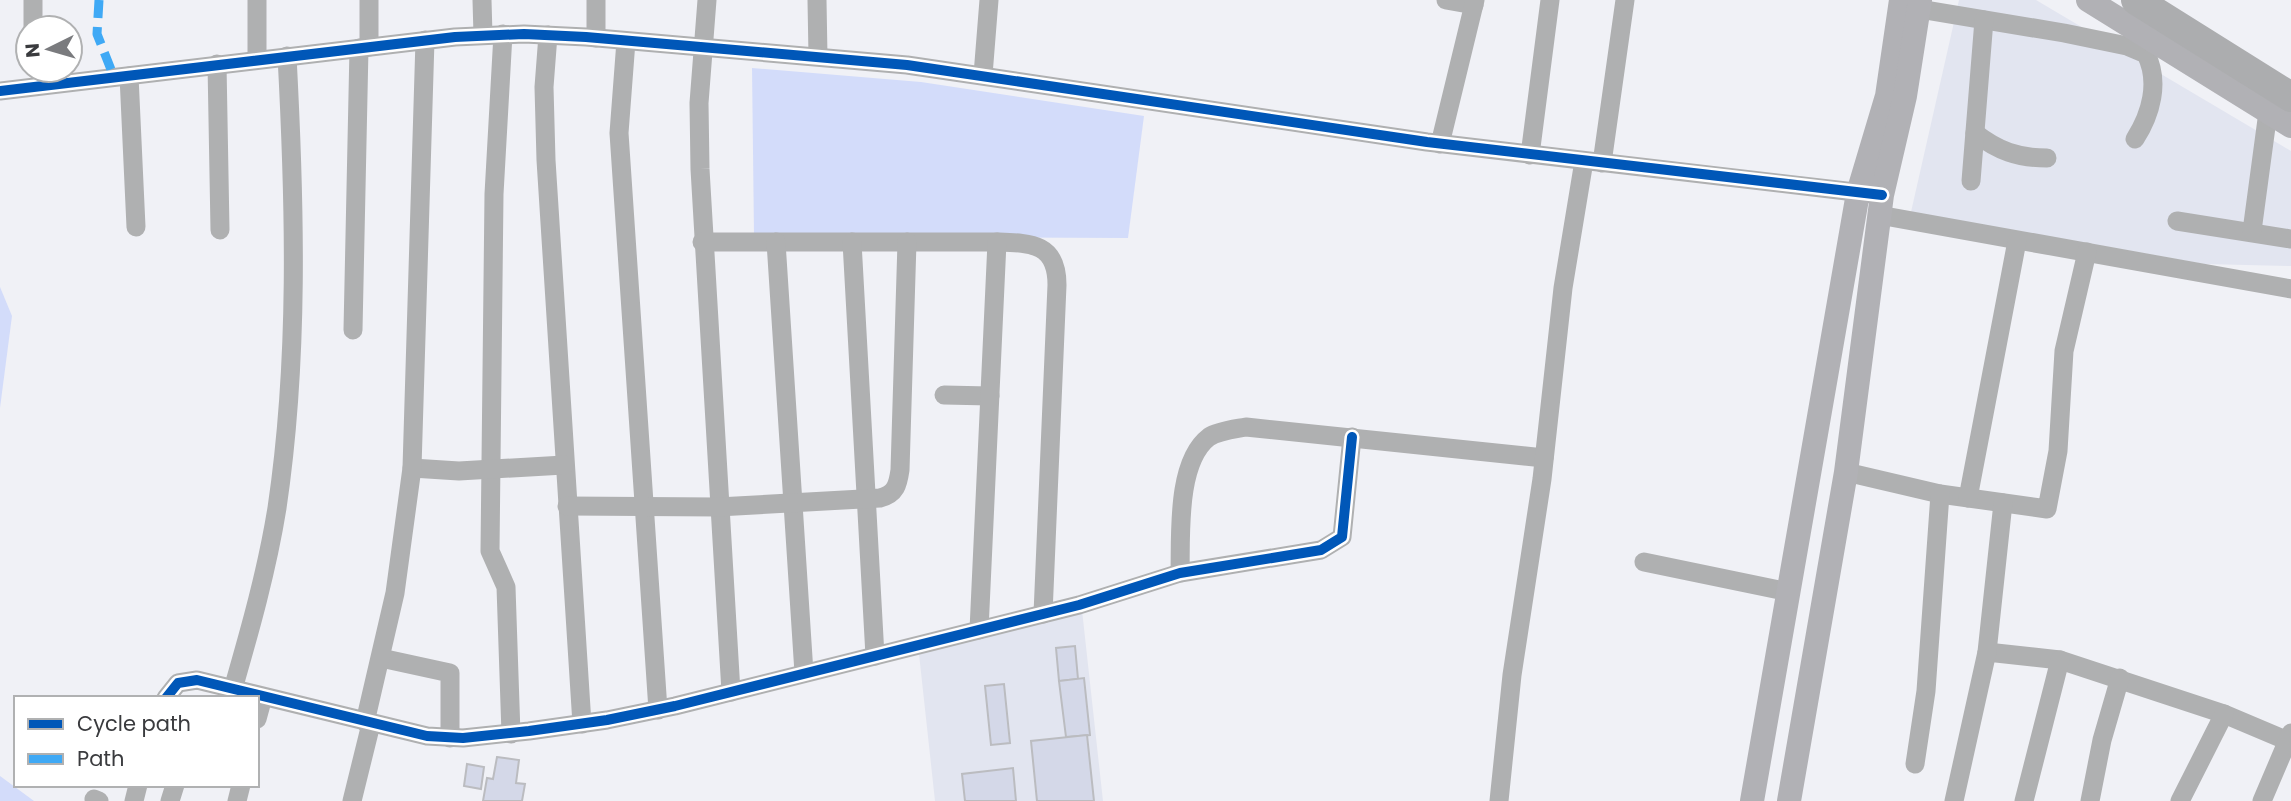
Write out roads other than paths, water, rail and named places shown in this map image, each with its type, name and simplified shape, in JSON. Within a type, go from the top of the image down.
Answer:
[{"type":"highway","points":[[2136,0],[2279,104]]},
{"type":"main road","points":[[2088,0],[2279,104],[2291,126]]},
{"type":"main road","points":[[1752,801],[1789,592],[1873,201],[1905,96],[1913,3]]},
{"type":"main road","points":[[1789,801],[1846,472],[1873,201]]},
{"type":"street","points":[[257,0],[257,60]]},
{"type":"street","points":[[353,330],[364,47],[369,0]]},
{"type":"street","points":[[482,0],[482,35]]},
{"type":"street","points":[[596,0],[596,38]]},
{"type":"street","points":[[707,0],[699,103],[702,242],[731,692]]},
{"type":"street","points":[[817,0],[818,56]]},
{"type":"street","points":[[983,75],[989,0]]},
{"type":"street","points":[[1440,144],[1475,3],[1446,0]]},
{"type":"street","points":[[1530,155],[1550,0]]},
{"type":"street","points":[[1499,801],[1512,675],[1544,458],[1563,288],[1593,162],[1625,0]]},
{"type":"street","points":[[1913,3],[1984,20],[2127,46],[2146,54],[2150,61],[2153,93],[2146,123],[2136,139]]},
{"type":"street","points":[[1970,181],[1984,20]]},
{"type":"street","points":[[503,34],[494,194],[490,551],[506,587],[511,734]]},
{"type":"street","points":[[84,77],[129,76],[425,40],[503,34],[596,38],[818,56],[983,75],[1440,144],[1593,162],[1873,201],[2017,241],[2291,289]]},
{"type":"street","points":[[548,35],[544,123],[582,724]]},
{"type":"street","points":[[352,801],[401,562],[412,468],[425,40]]},
{"type":"street","points":[[626,41],[619,133],[658,710]]},
{"type":"street","points":[[233,689],[264,577],[285,439],[294,228],[287,56]]},
{"type":"street","points":[[217,65],[220,230]]},
{"type":"street","points":[[129,76],[136,227]]},
{"type":"street","points":[[0,91],[18,84]]},
{"type":"street","points":[[2252,231],[2279,104]]},
{"type":"street","points":[[1975,133],[2005,152],[2024,158],[2047,158]]},
{"type":"street","points":[[2178,221],[2291,239]]},
{"type":"street","points":[[1968,498],[2017,241]]},
{"type":"street","points":[[702,242],[997,242],[1026,243],[1042,248],[1053,260],[1057,276],[1043,614]]},
{"type":"street","points":[[776,242],[804,673]]},
{"type":"street","points":[[852,242],[875,656]]},
{"type":"street","points":[[567,506],[718,507],[866,498],[891,494],[899,479],[906,242]]},
{"type":"street","points":[[979,630],[997,242]]},
{"type":"street","points":[[1846,472],[1940,494],[2047,509],[2058,451],[2064,351],[2087,252]]},
{"type":"street","points":[[944,395],[990,397]]},
{"type":"street","points":[[1180,573],[1183,498],[1193,457],[1210,436],[1246,427],[1544,458]]},
{"type":"street","points":[[167,696],[177,683],[191,680],[201,690],[233,689],[368,723],[450,738],[511,734],[658,710],[1043,614],[1180,573],[1321,550],[1342,537],[1352,438]]},
{"type":"street","points":[[412,468],[491,471],[564,465]]},
{"type":"street","points":[[1915,764],[1926,691],[1940,494]]},
{"type":"street","points":[[1954,801],[1987,652],[2003,503]]},
{"type":"street","points":[[1644,562],[1789,592]]},
{"type":"street","points":[[1987,652],[2060,660],[2290,737],[2262,801]]},
{"type":"street","points":[[381,658],[450,673],[450,738]]},
{"type":"street","points":[[2024,801],[2060,660]]},
{"type":"street","points":[[2090,801],[2102,740],[2120,678]]},
{"type":"street","points":[[259,712],[263,697]]},
{"type":"street","points":[[2180,801],[2224,715]]}]
